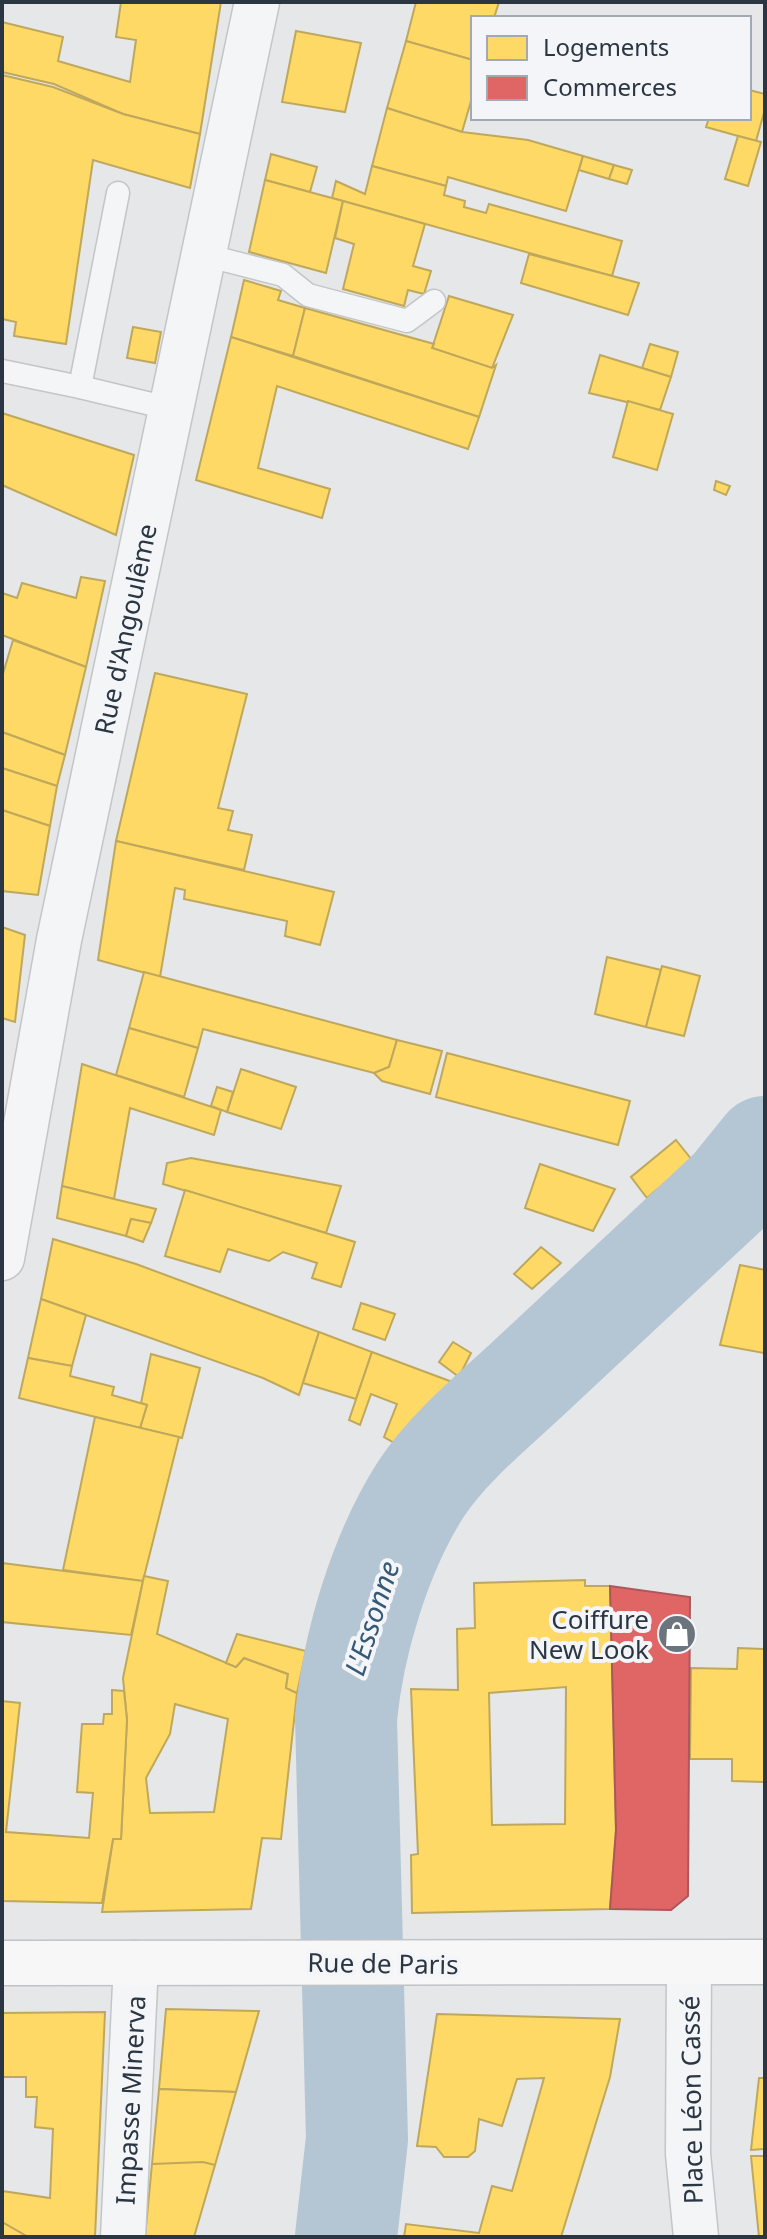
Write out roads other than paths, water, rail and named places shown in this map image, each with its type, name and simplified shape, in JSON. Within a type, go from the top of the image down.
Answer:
[{"type":"main road","name":"Rue de Paris","points":[[2,1963],[765,1962]]},
{"type":"street","name":"Rue d'Angoulême","points":[[2,1258],[59,940],[257,2]]},
{"type":"street","name":"Impasse Minerva","points":[[123,2237],[136,1963]]},
{"type":"street","name":"Place Léon Cassé","points":[[689,1963],[688,2154],[696,2237]]},
{"type":"lane","points":[[80,387],[118,193]]},
{"type":"lane","points":[[205,255],[283,275],[308,295],[407,321],[434,301]]},
{"type":"lane","points":[[2,371],[172,409]]},
{"type":"waterway","name":"L'Essonne","points":[[346,2237],[357,2139],[346,1718],[362,1630],[381,1570],[406,1514],[446,1457],[731,1189],[765,1147]]},
{"type":"place","name":"Coiffure New Look","points":[[677,1634]]}]
